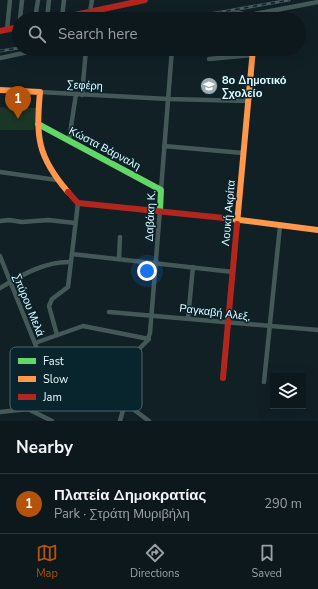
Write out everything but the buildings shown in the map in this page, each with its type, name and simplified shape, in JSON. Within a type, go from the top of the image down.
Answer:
[{"type":"street","points":[[3,31],[10,0]]},
{"type":"street","points":[[21,12],[22,0]]},
{"type":"street","points":[[37,12],[38,0]]},
{"type":"street","points":[[48,12],[49,0]]},
{"type":"street","points":[[61,12],[64,0]]},
{"type":"street","points":[[92,0],[90,12],[122,3],[145,0]]},
{"type":"street","points":[[276,12],[318,2]]},
{"type":"street","points":[[0,58],[12,55]]},
{"type":"street","points":[[82,95],[85,56]]},
{"type":"street","name":"Δαβάκη Κ.","points":[[141,347],[148,339],[153,314],[172,56]]},
{"type":"street","points":[[209,59],[228,56]]},
{"type":"street","name":"Λουκή Ακρίτα","points":[[223,378],[230,322],[243,154],[253,56]]},
{"type":"street","name":"Σεφέρη","points":[[0,90],[168,99],[248,101]]},
{"type":"street","points":[[40,92],[38,124],[39,139],[49,166],[57,180],[78,203],[160,210],[318,230]]},
{"type":"street","points":[[69,140],[76,94]]},
{"type":"street","name":"Κώστα Βάρναλη","points":[[38,124],[161,190]]},
{"type":"street","points":[[164,146],[243,154]]},
{"type":"street","points":[[0,172],[57,180]]},
{"type":"street","points":[[57,334],[49,306],[52,299],[68,287],[74,223],[78,203]]},
{"type":"street","points":[[0,221],[9,220],[22,222],[48,220],[74,223]]},
{"type":"street","points":[[264,382],[280,226]]},
{"type":"street","points":[[119,259],[120,237]]},
{"type":"street","points":[[72,254],[157,262],[233,272]]},
{"type":"street","name":"Σπύρου Μελά","points":[[0,256],[36,347]]},
{"type":"street","points":[[0,288],[48,265],[71,262]]},
{"type":"street","points":[[188,318],[193,267]]},
{"type":"street","name":"Ραγκαβή Αλεξ,","points":[[109,312],[153,314],[270,327],[318,330]]},
{"type":"street","points":[[35,343],[83,326],[148,339]]},
{"type":"street","points":[[0,412],[10,411]]},
{"type":"street","points":[[32,411],[52,421]]},
{"type":"street","name":"Δαβάκη Κ.","points":[[120,421],[123,411]]},
{"type":"street","points":[[136,411],[149,421]]},
{"type":"green space","points":[[0,107],[36,108],[34,130],[0,130]]},
{"type":"railway","points":[[221,12],[289,0]]},
{"type":"railway","points":[[0,51],[12,49]]},
{"type":"traffic: fast","points":[[38,124],[161,190],[160,210]]},
{"type":"traffic: slow","points":[[237,224],[252,56]]},
{"type":"traffic: slow","points":[[0,90],[40,92],[38,122],[44,156],[50,168],[68,192]]},
{"type":"traffic: slow","points":[[224,218],[318,230]]},
{"type":"traffic: jam","points":[[89,12],[145,0]]},
{"type":"traffic: jam","points":[[0,31],[12,28]]},
{"type":"traffic: jam","points":[[68,192],[78,203],[224,218]]},
{"type":"traffic: jam","points":[[223,378],[237,224]]},
{"type":"place","name":"8ο Δημοτικό Σχολείο","points":[[209,86]]},
{"type":"place","name":"Πλατεία Δημοκρατίας","points":[[18,119]]}]
